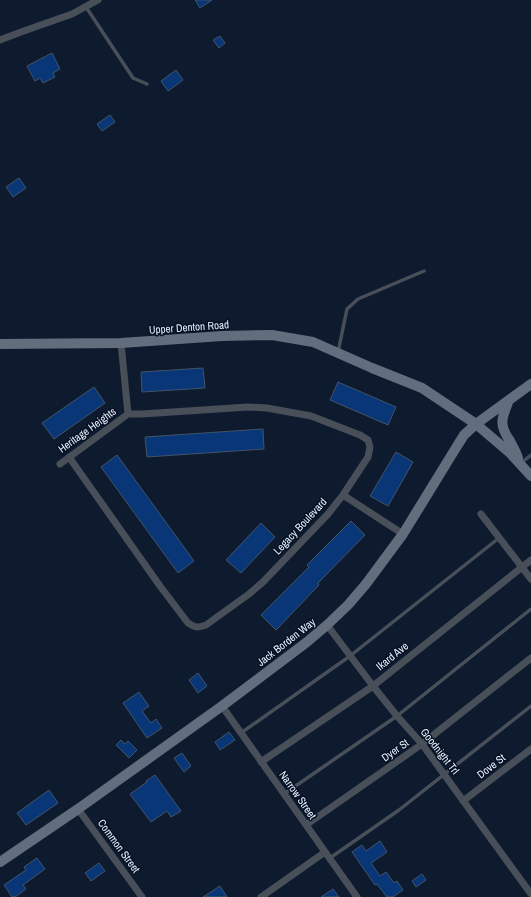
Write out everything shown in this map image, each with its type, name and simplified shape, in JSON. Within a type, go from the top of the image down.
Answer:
[{"type":"street","points":[[0,40],[72,14],[98,0]]},
{"type":"street","name":"Upper Denton Road","points":[[0,344],[121,343],[222,336],[272,335],[313,342],[422,388],[476,424],[510,453],[531,476]]},
{"type":"street","name":"Heritage Heights","points":[[60,464],[128,414],[121,343]]},
{"type":"street","name":"Jack Borden Way","points":[[0,862],[78,809],[222,706],[307,642],[327,625],[348,605],[366,584],[403,534],[464,435],[476,424],[531,384]]},
{"type":"street","points":[[510,399],[502,416],[502,427],[508,440],[516,451],[520,464]]},
{"type":"street","name":"Legacy Boulevard","points":[[69,457],[188,623],[199,628],[206,626],[263,582],[328,514],[343,495],[368,457],[370,447],[368,440],[360,435],[311,416],[267,408],[248,407],[128,414]]},
{"type":"street","points":[[343,495],[403,534]]},
{"type":"street","points":[[481,514],[531,579]]},
{"type":"street","name":"Ikard Ave","points":[[262,762],[372,686],[531,560]]},
{"type":"street","name":"Goodnight Trl","points":[[327,625],[372,686],[422,744],[531,894]]},
{"type":"street","name":"Dyer St","points":[[306,825],[422,744],[531,658]]},
{"type":"street","name":"Narrow Street","points":[[222,706],[357,897]]},
{"type":"street","name":"Dove St","points":[[464,801],[531,749]]},
{"type":"street","name":"Common Street","points":[[78,809],[142,897]]},
{"type":"street","points":[[261,897],[327,855]]},
{"type":"lane","points":[[86,7],[133,78],[147,84]]},
{"type":"lane","points":[[338,353],[347,309],[351,305],[358,299],[424,271]]},
{"type":"lane","points":[[520,464],[531,455]]},
{"type":"lane","points":[[241,733],[350,656],[500,538]]},
{"type":"lane","points":[[284,794],[397,716],[531,609]]},
{"type":"lane","points":[[327,855],[399,810],[531,706]]},
{"type":"building","points":[[195,0],[212,0],[200,8]]},
{"type":"building","points":[[220,36],[225,43],[219,48],[213,40]]},
{"type":"building","points":[[52,53],[60,69],[53,73],[55,77],[43,83],[40,78],[35,81],[27,66]]},
{"type":"building","points":[[176,70],[183,80],[168,91],[161,81]]},
{"type":"building","points":[[110,115],[115,122],[102,131],[97,124]]},
{"type":"building","points":[[19,178],[26,188],[13,197],[6,187]]},
{"type":"building","points":[[203,368],[205,388],[142,392],[141,372]]},
{"type":"building","points":[[338,382],[396,407],[388,425],[330,400]]},
{"type":"building","points":[[94,387],[105,403],[54,439],[42,423]]},
{"type":"building","points":[[263,429],[264,449],[147,457],[145,437]]},
{"type":"building","points":[[396,452],[413,462],[388,506],[370,496]]},
{"type":"building","points":[[117,455],[194,561],[178,573],[101,467]]},
{"type":"building","points":[[351,521],[365,535],[318,583],[319,585],[276,630],[261,615],[309,567],[307,565]]},
{"type":"building","points":[[261,523],[275,537],[241,573],[226,560]]},
{"type":"building","points":[[198,673],[207,686],[198,693],[189,680]]},
{"type":"building","points":[[139,692],[149,706],[142,711],[151,723],[156,719],[162,728],[147,738],[123,703]]},
{"type":"building","points":[[229,732],[235,740],[220,750],[215,742]]},
{"type":"building","points":[[121,740],[125,744],[128,741],[137,750],[129,758],[116,745]]},
{"type":"building","points":[[182,753],[191,766],[184,772],[174,758]]},
{"type":"building","points":[[155,775],[181,811],[171,817],[167,811],[151,822],[130,794]]},
{"type":"building","points":[[49,790],[58,803],[26,825],[17,813]]},
{"type":"building","points":[[380,841],[387,852],[371,863],[380,876],[386,872],[394,883],[397,881],[403,890],[393,897],[387,897],[377,884],[375,885],[352,852],[362,845],[366,851]]},
{"type":"building","points":[[37,858],[45,869],[23,885],[26,889],[15,897],[12,897],[4,885],[26,870],[24,867]]},
{"type":"building","points":[[99,863],[105,871],[91,881],[85,873]]},
{"type":"building","points":[[422,874],[426,880],[416,887],[412,881]]},
{"type":"building","points":[[220,886],[227,897],[203,897]]},
{"type":"building","points":[[333,889],[339,897],[321,897]]}]
